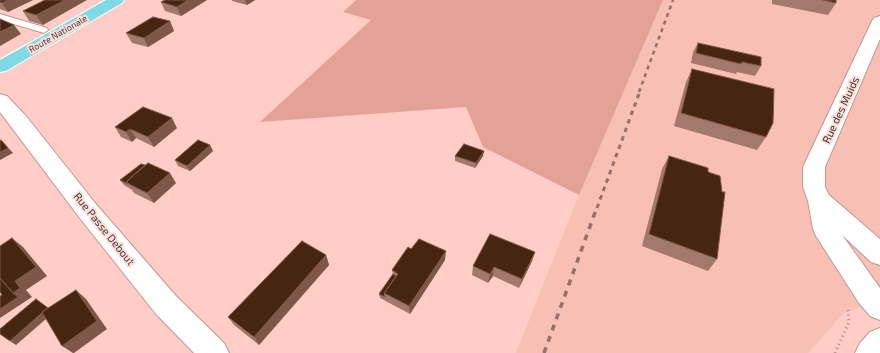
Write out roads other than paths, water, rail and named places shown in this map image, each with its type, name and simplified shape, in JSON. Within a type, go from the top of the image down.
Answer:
[{"type":"main road","name":"Route Nationale","points":[[0,54],[99,0]]},
{"type":"main road","name":"Route Nationale","points":[[0,67],[117,0]]},
{"type":"street","name":"Rue des Muids","points":[[880,21],[814,167],[814,188],[820,201],[825,229],[846,263],[868,294],[880,307]]},
{"type":"street","name":"Rue Passe Debout","points":[[0,100],[19,121],[87,210],[166,305],[214,353]]},
{"type":"street","points":[[820,201],[880,254]]},
{"type":"street","points":[[870,353],[880,342]]},
{"type":"lane","points":[[0,17],[44,30]]},
{"type":"railway","points":[[639,92],[673,0]]},
{"type":"railway","points":[[597,208],[640,91]]},
{"type":"railway","points":[[544,353],[597,207]]}]
